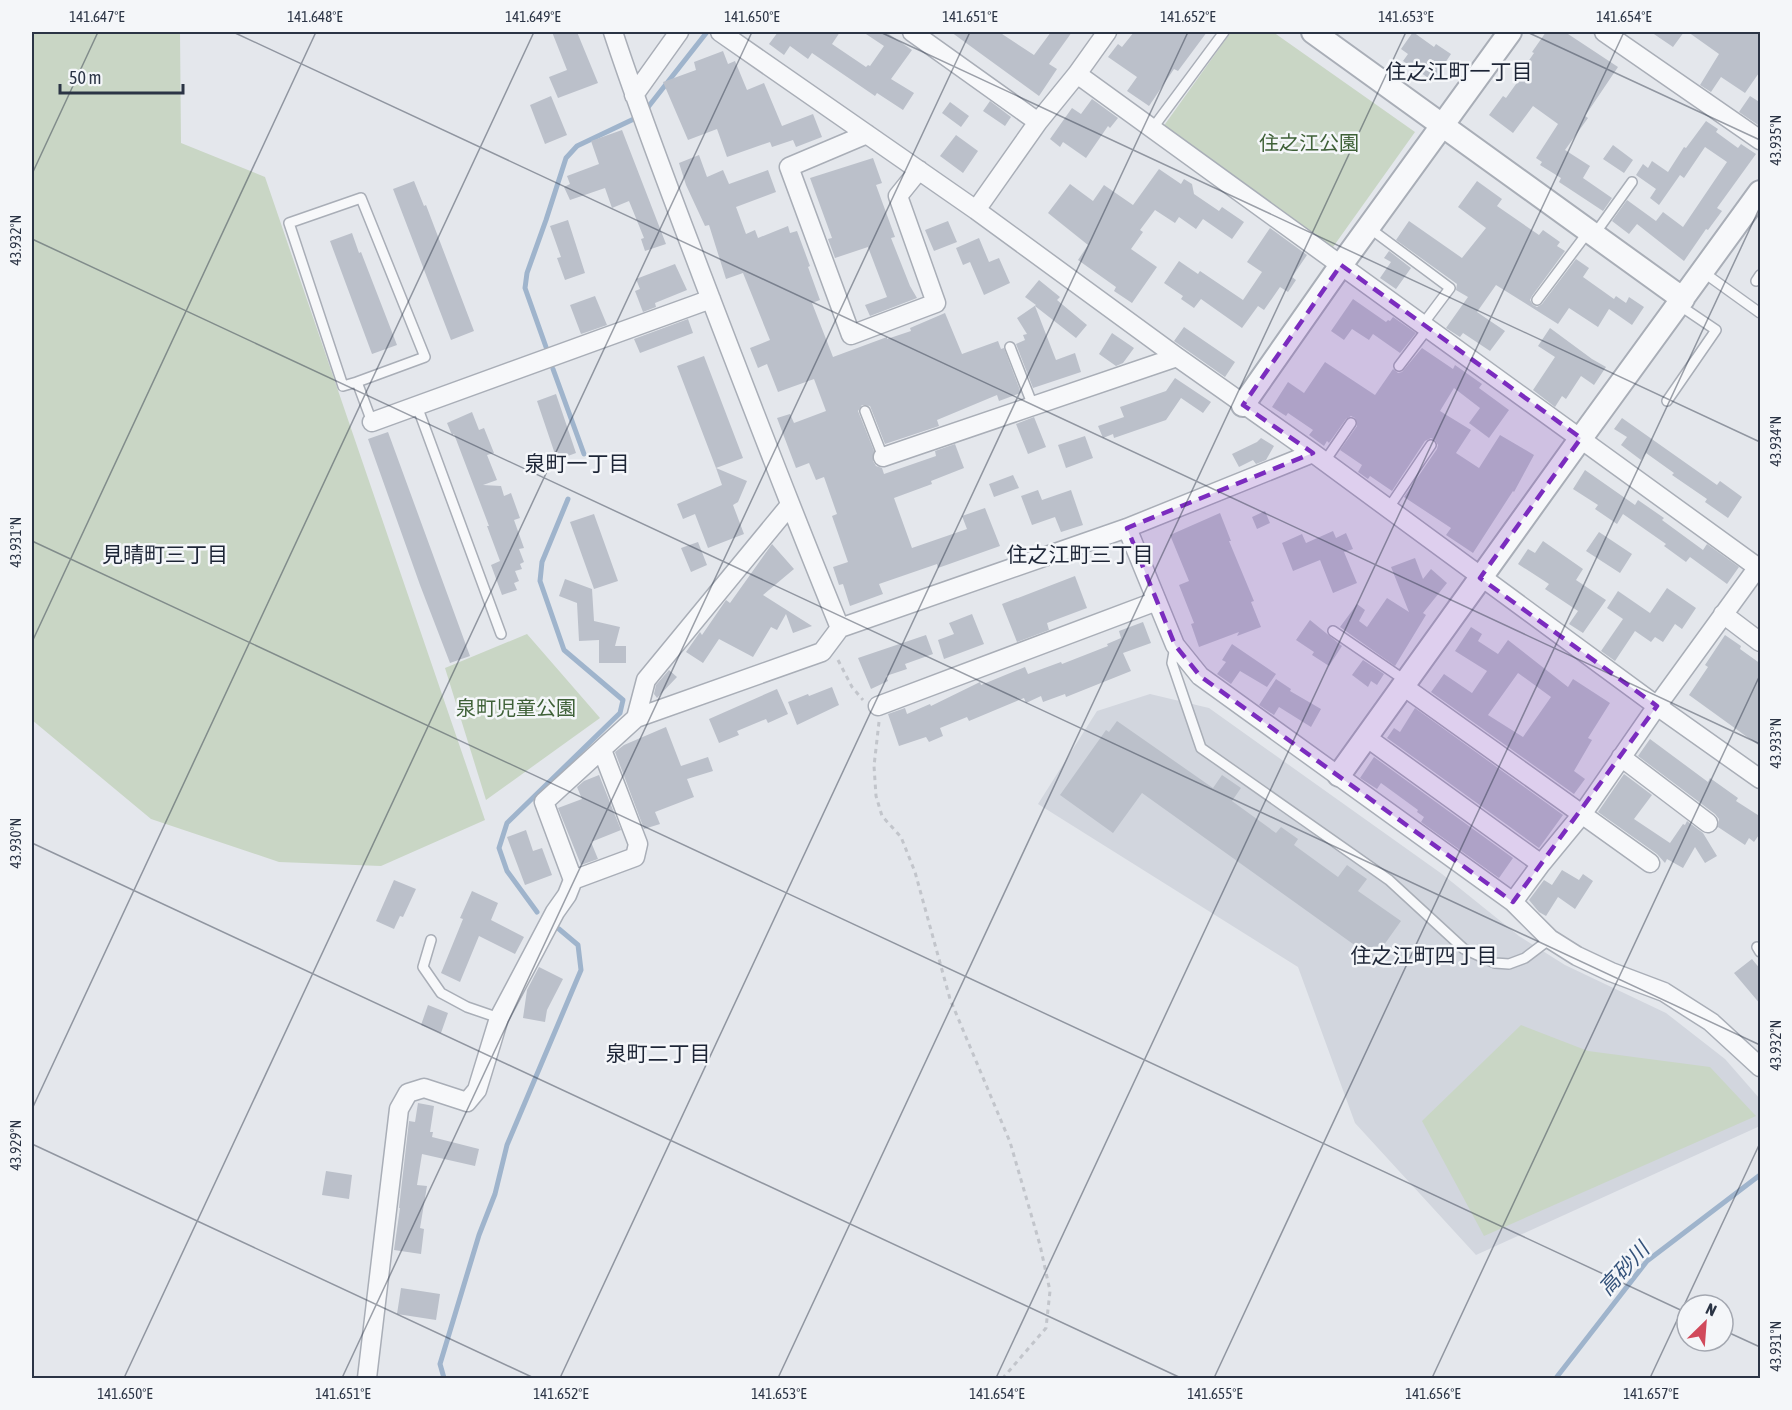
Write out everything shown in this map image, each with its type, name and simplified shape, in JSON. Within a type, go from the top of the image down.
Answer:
[{"type":"street","points":[[613,32],[634,95],[790,505],[836,634]]},
{"type":"street","points":[[634,95],[679,32]]},
{"type":"street","points":[[720,32],[976,210],[1243,405],[1319,457],[1480,578],[1761,779]]},
{"type":"street","points":[[912,32],[1038,122]]},
{"type":"street","points":[[976,210],[1038,122],[1107,32]]},
{"type":"street","points":[[1313,32],[1591,233],[1681,302]]},
{"type":"street","points":[[1243,405],[1368,227],[1510,32]]},
{"type":"street","points":[[1604,32],[1761,140]]},
{"type":"street","points":[[1077,74],[1759,568],[1723,614],[1582,813],[1513,902]]},
{"type":"street","points":[[867,134],[789,167],[850,335],[936,303],[898,196],[919,170]]},
{"type":"street","points":[[1339,775],[1761,192]]},
{"type":"street","points":[[372,422],[711,299]]},
{"type":"street","points":[[883,457],[1177,357]]},
{"type":"street","points":[[367,1378],[399,1109],[408,1093],[424,1088],[467,1102],[477,1090],[499,1018],[555,912],[567,895],[573,880],[544,802],[636,718],[822,652],[836,634],[1319,457]]},
{"type":"street","points":[[636,718],[646,680],[790,505]]},
{"type":"street","points":[[1126,528],[1175,645],[1200,676],[1513,902],[1550,939],[1577,956],[1611,972],[1664,992],[1712,1022],[1761,1067]]},
{"type":"street","points":[[878,706],[1157,601]]},
{"type":"street","points":[[1723,614],[1761,642]]},
{"type":"street","points":[[1405,683],[1650,863]]},
{"type":"street","points":[[1366,737],[1541,864]]},
{"type":"street","points":[[573,880],[635,857],[638,844],[602,750]]},
{"type":"street","points":[[1621,757],[1708,822]]},
{"type":"lane","points":[[1152,129],[1224,32]]},
{"type":"lane","points":[[1537,300],[1632,182]]},
{"type":"lane","points":[[361,198],[425,357],[357,382],[343,386],[290,223],[361,198]]},
{"type":"lane","points":[[1368,227],[1450,288],[1399,366]]},
{"type":"lane","points":[[1703,272],[1761,313]]},
{"type":"lane","points":[[1667,401],[1716,330],[1681,302]]},
{"type":"lane","points":[[1010,347],[1033,406]]},
{"type":"lane","points":[[357,382],[372,422]]},
{"type":"lane","points":[[417,406],[501,634]]},
{"type":"lane","points":[[865,411],[883,457]]},
{"type":"lane","points":[[1319,457],[1351,423]]},
{"type":"lane","points":[[1388,509],[1431,445]]},
{"type":"lane","points":[[1333,631],[1405,683]]},
{"type":"lane","points":[[1175,645],[1172,663],[1201,748],[1389,880],[1464,949],[1495,963],[1509,964],[1525,958],[1550,939]]},
{"type":"lane","points":[[431,940],[423,967],[441,993],[467,1007],[499,1018]]},
{"type":"path","points":[[836,634],[836,655],[852,687],[865,703],[878,706],[879,723],[874,766],[876,796],[882,816],[901,837],[915,872],[951,999],[1010,1142],[1040,1245],[1050,1291],[1046,1329],[1003,1378]]},
{"type":"highlighted area","points":[[1341,265],[1581,438],[1480,578],[1657,706],[1513,902],[1200,676],[1175,645],[1127,528],[1313,453],[1243,405]]},
{"type":"shaded area","points":[[1150,694],[1209,708],[1442,874],[1519,936],[1565,965],[1666,1013],[1725,1059],[1760,1099],[1760,1126],[1476,1255],[1355,1123],[1298,967],[1038,804],[1097,711]]},
{"type":"green space","points":[[32,32],[180,32],[181,143],[265,177],[485,820],[381,866],[279,862],[151,819],[32,720]]},
{"type":"green space","name":"住之江公園","points":[[1231,32],[1273,32],[1415,132],[1333,247],[1163,127]]},
{"type":"green space","name":"泉町児童公園","points":[[527,634],[600,718],[486,800],[445,668]]},
{"type":"green space","points":[[1521,1025],[1588,1051],[1710,1067],[1756,1116],[1484,1236],[1422,1121]]},
{"type":"building","points":[[552,32],[577,32],[598,83],[558,98],[549,77],[567,70]]},
{"type":"building","points":[[778,32],[840,32],[832,44],[866,67],[870,66],[884,46],[863,32],[886,32],[912,50],[891,79],[914,93],[903,110],[877,93],[875,96],[812,53],[808,59],[790,46],[784,55],[769,44]]},
{"type":"building","points":[[951,32],[999,32],[1034,55],[1051,32],[1072,32],[1049,64],[1057,69],[1039,96]]},
{"type":"building","points":[[1134,32],[1207,32],[1178,71],[1174,69],[1149,106],[1127,91],[1137,77],[1108,57],[1118,44],[1122,47]]},
{"type":"building","points":[[1413,32],[1434,47],[1436,44],[1451,54],[1433,81],[1403,61],[1408,54],[1401,49]]},
{"type":"building","points":[[1546,32],[1565,32],[1618,67],[1585,116],[1588,118],[1565,150],[1590,166],[1583,178],[1612,198],[1603,211],[1559,182],[1561,178],[1540,165],[1542,162],[1536,158],[1558,124],[1533,106],[1513,133],[1489,115],[1503,96],[1506,98],[1521,77],[1518,76]]},
{"type":"building","points":[[1651,32],[1684,32],[1673,47]]},
{"type":"building","points":[[1688,32],[1761,32],[1761,70],[1745,93],[1721,77],[1711,92],[1700,85],[1719,54]]},
{"type":"building","points":[[723,51],[728,64],[735,61],[747,90],[764,83],[782,126],[813,114],[822,137],[796,147],[793,140],[772,147],[770,142],[727,157],[717,129],[688,140],[663,82],[696,70],[694,62]]},
{"type":"building","points":[[551,96],[567,135],[545,144],[530,105]]},
{"type":"building","points":[[1750,96],[1761,103],[1761,127],[1739,112]]},
{"type":"building","points":[[1092,99],[1118,118],[1110,128],[1108,126],[1086,158],[1063,142],[1060,147],[1050,139],[1072,108],[1081,114]]},
{"type":"building","points":[[990,101],[1011,117],[1005,126],[983,111]]},
{"type":"building","points":[[950,102],[969,116],[961,127],[942,113]]},
{"type":"building","points":[[1706,121],[1718,129],[1716,132],[1738,148],[1741,144],[1756,154],[1717,208],[1722,211],[1708,230],[1706,229],[1684,261],[1637,224],[1629,234],[1612,221],[1627,200],[1656,221],[1663,212],[1683,227],[1727,162],[1705,147],[1684,178],[1680,175],[1659,205],[1650,198],[1656,189],[1636,175],[1643,164],[1648,168],[1652,161],[1668,172],[1684,147],[1686,148]]},
{"type":"building","points":[[622,130],[666,244],[645,251],[641,239],[644,238],[629,201],[612,208],[605,188],[570,200],[564,187],[570,184],[567,176],[599,164],[591,141]]},
{"type":"building","points":[[956,135],[978,151],[963,173],[940,156]]},
{"type":"building","points":[[1613,145],[1633,160],[1624,173],[1603,159]]},
{"type":"building","points":[[699,155],[707,177],[723,170],[729,184],[768,170],[776,192],[736,207],[746,234],[755,230],[758,238],[788,226],[790,233],[797,231],[820,300],[812,303],[833,357],[887,337],[887,339],[911,331],[910,328],[945,313],[962,354],[998,341],[1001,349],[1004,348],[1021,393],[999,401],[997,395],[937,420],[939,426],[885,444],[870,406],[862,405],[858,411],[874,451],[873,461],[876,466],[882,468],[884,474],[936,456],[935,451],[955,444],[964,468],[931,481],[932,484],[894,498],[912,548],[967,529],[962,516],[985,508],[1000,546],[938,568],[937,564],[879,584],[883,594],[850,606],[843,584],[839,585],[833,567],[848,562],[832,516],[837,514],[824,477],[816,480],[809,463],[796,468],[777,418],[790,414],[794,423],[826,411],[814,379],[778,392],[767,364],[758,368],[750,348],[770,340],[743,273],[726,279],[709,225],[705,226],[686,185],[679,163]]},
{"type":"building","points":[[873,158],[882,183],[876,185],[895,237],[891,238],[917,298],[870,316],[865,305],[887,297],[868,247],[835,258],[828,239],[832,238],[810,178]]},
{"type":"building","points":[[1159,169],[1181,184],[1184,179],[1192,184],[1194,194],[1219,211],[1222,207],[1244,222],[1232,239],[1203,219],[1196,229],[1179,217],[1175,223],[1155,210],[1140,230],[1143,232],[1131,249],[1157,267],[1132,303],[1114,291],[1116,287],[1078,260],[1088,245],[1048,213],[1070,184],[1093,201],[1104,185],[1133,205]]},
{"type":"building","points":[[414,181],[424,206],[426,205],[474,331],[451,340],[393,189]]},
{"type":"building","points":[[1477,181],[1502,199],[1497,206],[1539,235],[1543,230],[1560,242],[1557,246],[1565,251],[1532,296],[1530,300],[1533,305],[1537,307],[1542,304],[1576,259],[1589,268],[1583,277],[1614,299],[1616,296],[1626,303],[1629,297],[1644,307],[1632,325],[1609,309],[1598,327],[1569,308],[1558,324],[1496,285],[1477,312],[1505,331],[1490,351],[1463,333],[1460,337],[1446,328],[1468,297],[1456,290],[1457,284],[1396,240],[1409,221],[1462,258],[1486,228],[1458,207]]},
{"type":"building","points":[[568,220],[585,273],[565,280],[557,258],[561,257],[550,226]]},
{"type":"building","points":[[948,221],[957,242],[934,251],[925,230]]},
{"type":"building","points":[[1270,228],[1307,255],[1292,277],[1296,280],[1288,292],[1280,287],[1264,310],[1258,306],[1242,328],[1201,299],[1194,308],[1181,299],[1183,296],[1164,283],[1179,261],[1198,274],[1200,271],[1243,300],[1262,272],[1247,262]]},
{"type":"building","points":[[352,233],[397,345],[372,354],[330,241]]},
{"type":"building","points":[[979,238],[989,262],[999,258],[1010,283],[984,295],[970,262],[963,265],[956,248]]},
{"type":"building","points":[[1389,251],[1411,268],[1396,289],[1380,278],[1391,262],[1384,258]]},
{"type":"building","points":[[675,264],[687,290],[655,303],[656,307],[643,312],[635,291],[640,289],[636,279]]},
{"type":"building","points":[[1039,280],[1060,297],[1057,300],[1087,325],[1076,338],[1035,306],[1056,360],[1075,353],[1081,372],[1033,388],[1016,344],[1025,340],[1023,335],[1027,334],[1017,318],[1036,305],[1025,297]]},
{"type":"building","points":[[595,296],[607,325],[581,334],[570,305]]},
{"type":"building","points":[[1353,299],[1386,322],[1393,317],[1416,333],[1400,353],[1373,334],[1369,340],[1352,329],[1344,340],[1331,331]]},
{"type":"building","points":[[688,319],[693,333],[640,353],[634,339]]},
{"type":"building","points":[[1184,327],[1235,362],[1225,377],[1174,341]]},
{"type":"building","points":[[1550,328],[1606,367],[1594,385],[1581,376],[1566,399],[1562,396],[1555,407],[1533,390],[1555,357],[1538,346]]},
{"type":"building","points":[[1112,333],[1134,348],[1123,363],[1116,366],[1099,354]]},
{"type":"building","points":[[1422,348],[1453,369],[1455,365],[1482,384],[1479,388],[1509,410],[1489,438],[1469,423],[1480,408],[1454,388],[1440,411],[1471,430],[1456,453],[1479,468],[1500,435],[1534,455],[1514,492],[1473,553],[1446,535],[1451,528],[1404,497],[1437,449],[1438,445],[1435,440],[1431,438],[1425,441],[1392,491],[1370,476],[1368,479],[1358,472],[1362,465],[1340,450],[1357,426],[1355,418],[1351,416],[1346,419],[1329,443],[1327,441],[1324,446],[1309,435],[1313,430],[1288,413],[1286,416],[1272,407],[1288,382],[1304,393],[1325,362],[1375,395],[1393,369],[1398,373],[1402,372]]},
{"type":"building","points":[[704,356],[743,458],[716,468],[677,366]]},
{"type":"building","points":[[1175,378],[1211,402],[1203,413],[1181,398],[1166,420],[1114,438],[1113,434],[1103,438],[1098,426],[1124,417],[1120,407],[1166,391]]},
{"type":"building","points":[[556,394],[576,453],[557,460],[537,401]]},
{"type":"building","points":[[472,412],[479,430],[484,428],[494,453],[487,455],[497,480],[483,485],[501,486],[504,496],[511,493],[520,518],[514,520],[524,548],[519,549],[524,562],[520,564],[522,569],[515,571],[519,581],[514,583],[517,590],[502,595],[491,565],[500,561],[487,526],[489,526],[454,434],[452,435],[447,423]]},
{"type":"building","points":[[1034,417],[1046,447],[1028,454],[1016,424]]},
{"type":"building","points":[[1622,418],[1717,485],[1720,481],[1742,497],[1728,518],[1705,502],[1707,499],[1672,475],[1674,473],[1646,453],[1641,460],[1621,445],[1627,437],[1614,429]]},
{"type":"building","points":[[388,432],[470,656],[450,663],[368,439]]},
{"type":"building","points":[[1085,436],[1093,458],[1066,468],[1058,445]]},
{"type":"building","points":[[1261,438],[1274,446],[1266,460],[1256,464],[1253,460],[1239,467],[1232,454]]},
{"type":"building","points":[[716,468],[747,481],[738,502],[733,505],[744,534],[708,548],[695,514],[683,519],[677,504],[722,485]]},
{"type":"building","points":[[1585,470],[1635,505],[1638,500],[1703,550],[1707,544],[1739,567],[1727,584],[1690,557],[1686,562],[1664,546],[1666,544],[1623,514],[1617,524],[1595,509],[1598,505],[1573,489]]},
{"type":"building","points":[[1013,475],[1019,488],[994,497],[989,484]]},
{"type":"building","points":[[1038,490],[1042,500],[1071,490],[1083,525],[1061,532],[1055,517],[1032,525],[1021,496]]},
{"type":"building","points":[[1265,511],[1270,523],[1257,529],[1252,517]]},
{"type":"building","points":[[1220,513],[1254,601],[1251,602],[1261,627],[1237,636],[1239,632],[1199,647],[1191,624],[1194,623],[1179,585],[1189,581],[1170,535]]},
{"type":"building","points":[[594,514],[618,581],[594,589],[570,522]]},
{"type":"building","points":[[1333,531],[1336,538],[1346,533],[1353,549],[1344,552],[1357,583],[1333,593],[1320,560],[1293,571],[1282,543],[1302,534],[1306,543]]},
{"type":"building","points":[[1599,532],[1632,554],[1620,573],[1586,551]]},
{"type":"building","points":[[1543,541],[1583,569],[1576,580],[1606,600],[1583,633],[1569,624],[1578,611],[1545,589],[1549,584],[1518,564],[1528,549],[1535,553]]},
{"type":"building","points":[[698,542],[707,565],[691,572],[681,548]]},
{"type":"building","points":[[772,544],[794,569],[763,595],[812,626],[793,633],[786,614],[777,630],[771,627],[753,657],[719,639],[703,663],[686,652],[700,632],[702,635],[726,600],[730,603]]},
{"type":"building","points":[[1415,558],[1423,579],[1431,569],[1447,583],[1423,613],[1426,615],[1395,666],[1340,627],[1357,604],[1365,610],[1359,621],[1367,627],[1387,598],[1409,612],[1391,567]]},
{"type":"building","points":[[1075,576],[1087,608],[1047,623],[1049,630],[1017,642],[1002,604]]},
{"type":"building","points":[[565,579],[592,589],[594,621],[620,627],[615,646],[626,646],[626,663],[599,663],[599,640],[579,641],[577,603],[559,596]]},
{"type":"building","points":[[1667,588],[1696,608],[1682,629],[1675,624],[1663,642],[1655,637],[1651,642],[1635,631],[1615,661],[1601,651],[1623,619],[1607,608],[1618,591],[1650,613]]},
{"type":"building","points":[[972,614],[984,644],[944,659],[938,640],[954,634],[949,623]]},
{"type":"building","points":[[1310,620],[1342,646],[1329,666],[1312,655],[1314,652],[1296,640]]},
{"type":"building","points":[[1143,622],[1151,643],[1123,653],[1131,671],[1066,697],[1065,694],[1043,702],[1041,696],[1026,703],[1024,698],[969,721],[967,717],[940,728],[943,736],[929,742],[926,737],[899,746],[888,714],[905,708],[907,714],[930,704],[931,706],[980,682],[981,685],[1025,667],[1028,674],[1061,662],[1062,664],[1108,646],[1107,644],[1121,638],[1119,631]]},
{"type":"building","points":[[1471,627],[1482,634],[1478,641],[1498,654],[1508,640],[1568,687],[1573,679],[1610,703],[1588,738],[1592,740],[1574,771],[1585,779],[1574,794],[1431,692],[1444,674],[1472,693],[1487,671],[1455,651]],"holes":[[[1518,673],[1551,697],[1523,737],[1488,715]]]},
{"type":"building","points":[[926,635],[933,654],[905,664],[907,669],[886,676],[888,681],[871,689],[858,658]]},
{"type":"building","points":[[1725,635],[1761,664],[1761,747],[1689,695],[1708,667],[1705,665]]},
{"type":"building","points":[[1232,644],[1276,674],[1267,687],[1240,671],[1231,684],[1217,674],[1226,662],[1222,660]]},
{"type":"building","points":[[1363,660],[1384,674],[1377,685],[1371,681],[1368,687],[1352,675]]},
{"type":"building","points":[[669,670],[677,677],[657,698],[654,694],[656,685]]},
{"type":"building","points":[[1276,679],[1291,689],[1290,691],[1321,709],[1311,727],[1279,707],[1274,715],[1259,705]]},
{"type":"building","points":[[832,687],[839,705],[797,725],[788,702]]},
{"type":"building","points":[[777,689],[788,714],[768,723],[766,719],[737,731],[739,735],[719,743],[709,719]]},
{"type":"building","points":[[1415,708],[1563,815],[1539,848],[1387,738],[1394,728],[1400,732]]},
{"type":"building","points":[[1117,721],[1213,788],[1222,775],[1241,788],[1232,801],[1276,833],[1281,827],[1298,839],[1294,845],[1338,877],[1347,865],[1367,879],[1358,891],[1401,921],[1374,959],[1142,793],[1113,833],[1060,795],[1106,730],[1109,732]]},
{"type":"building","points":[[666,727],[681,766],[708,757],[713,771],[687,779],[694,797],[655,812],[660,824],[644,829],[615,752],[624,745]]},
{"type":"building","points":[[1650,739],[1708,782],[1710,778],[1738,798],[1736,801],[1761,817],[1761,832],[1754,842],[1749,838],[1745,845],[1718,827],[1719,819],[1715,814],[1638,756]]},
{"type":"building","points":[[1374,757],[1513,858],[1499,878],[1421,822],[1424,817],[1417,812],[1418,810],[1381,783],[1377,789],[1360,778]]},
{"type":"building","points":[[1624,774],[1652,795],[1634,819],[1670,843],[1687,821],[1703,833],[1717,856],[1705,863],[1695,847],[1683,868],[1667,859],[1665,863],[1657,854],[1598,812]]},
{"type":"building","points":[[599,775],[621,830],[591,842],[598,859],[581,865],[558,808],[582,799],[577,787],[584,781]]},
{"type":"building","points":[[526,830],[533,851],[542,848],[552,875],[525,885],[507,837]]},
{"type":"building","points":[[1562,870],[1579,880],[1583,874],[1593,881],[1575,909],[1558,897],[1546,916],[1539,912],[1529,900],[1544,880],[1552,885]]},
{"type":"building","points":[[394,880],[416,889],[403,917],[400,916],[394,929],[376,921]]},
{"type":"building","points":[[472,891],[498,903],[491,920],[524,937],[515,954],[479,936],[460,982],[441,973]]},
{"type":"building","points":[[1752,959],[1761,970],[1761,1005],[1734,973]]},
{"type":"building","points":[[539,967],[563,979],[547,1010],[545,1022],[523,1018],[527,990]]},
{"type":"building","points":[[428,1005],[448,1013],[441,1033],[421,1025]]},
{"type":"building","points":[[418,1103],[434,1106],[430,1132],[433,1132],[432,1137],[479,1149],[475,1166],[422,1154],[417,1185],[427,1186],[420,1228],[424,1229],[421,1254],[394,1250],[409,1121],[415,1122]]},
{"type":"building","points":[[326,1171],[352,1175],[349,1199],[322,1195]]},
{"type":"building","points":[[401,1288],[440,1294],[436,1320],[397,1314]]},
{"type":"waterway","points":[[645,111],[707,32]]},
{"type":"waterway","points":[[546,347],[525,288],[527,273],[566,158],[577,146],[638,117]]},
{"type":"waterway","points":[[553,369],[584,454]]},
{"type":"waterway","points":[[537,912],[507,871],[499,848],[507,823],[620,713],[623,700],[564,650],[540,581],[542,562],[568,499]]},
{"type":"waterway","points":[[444,1378],[440,1364],[479,1235],[495,1194],[507,1145],[581,970],[578,945],[559,929]]},
{"type":"waterway","name":"高砂川","points":[[1556,1378],[1647,1261],[1760,1175]]},
{"type":"district","name":"住之江町一丁目","points":[[1459,72]]},
{"type":"district","name":"泉町一丁目","points":[[577,464]]},
{"type":"district","name":"見晴町三丁目","points":[[165,555]]},
{"type":"district","name":"住之江町三丁目","points":[[1080,555]]},
{"type":"district","name":"住之江町四丁目","points":[[1424,956]]},
{"type":"district","name":"泉町二丁目","points":[[658,1054]]}]
